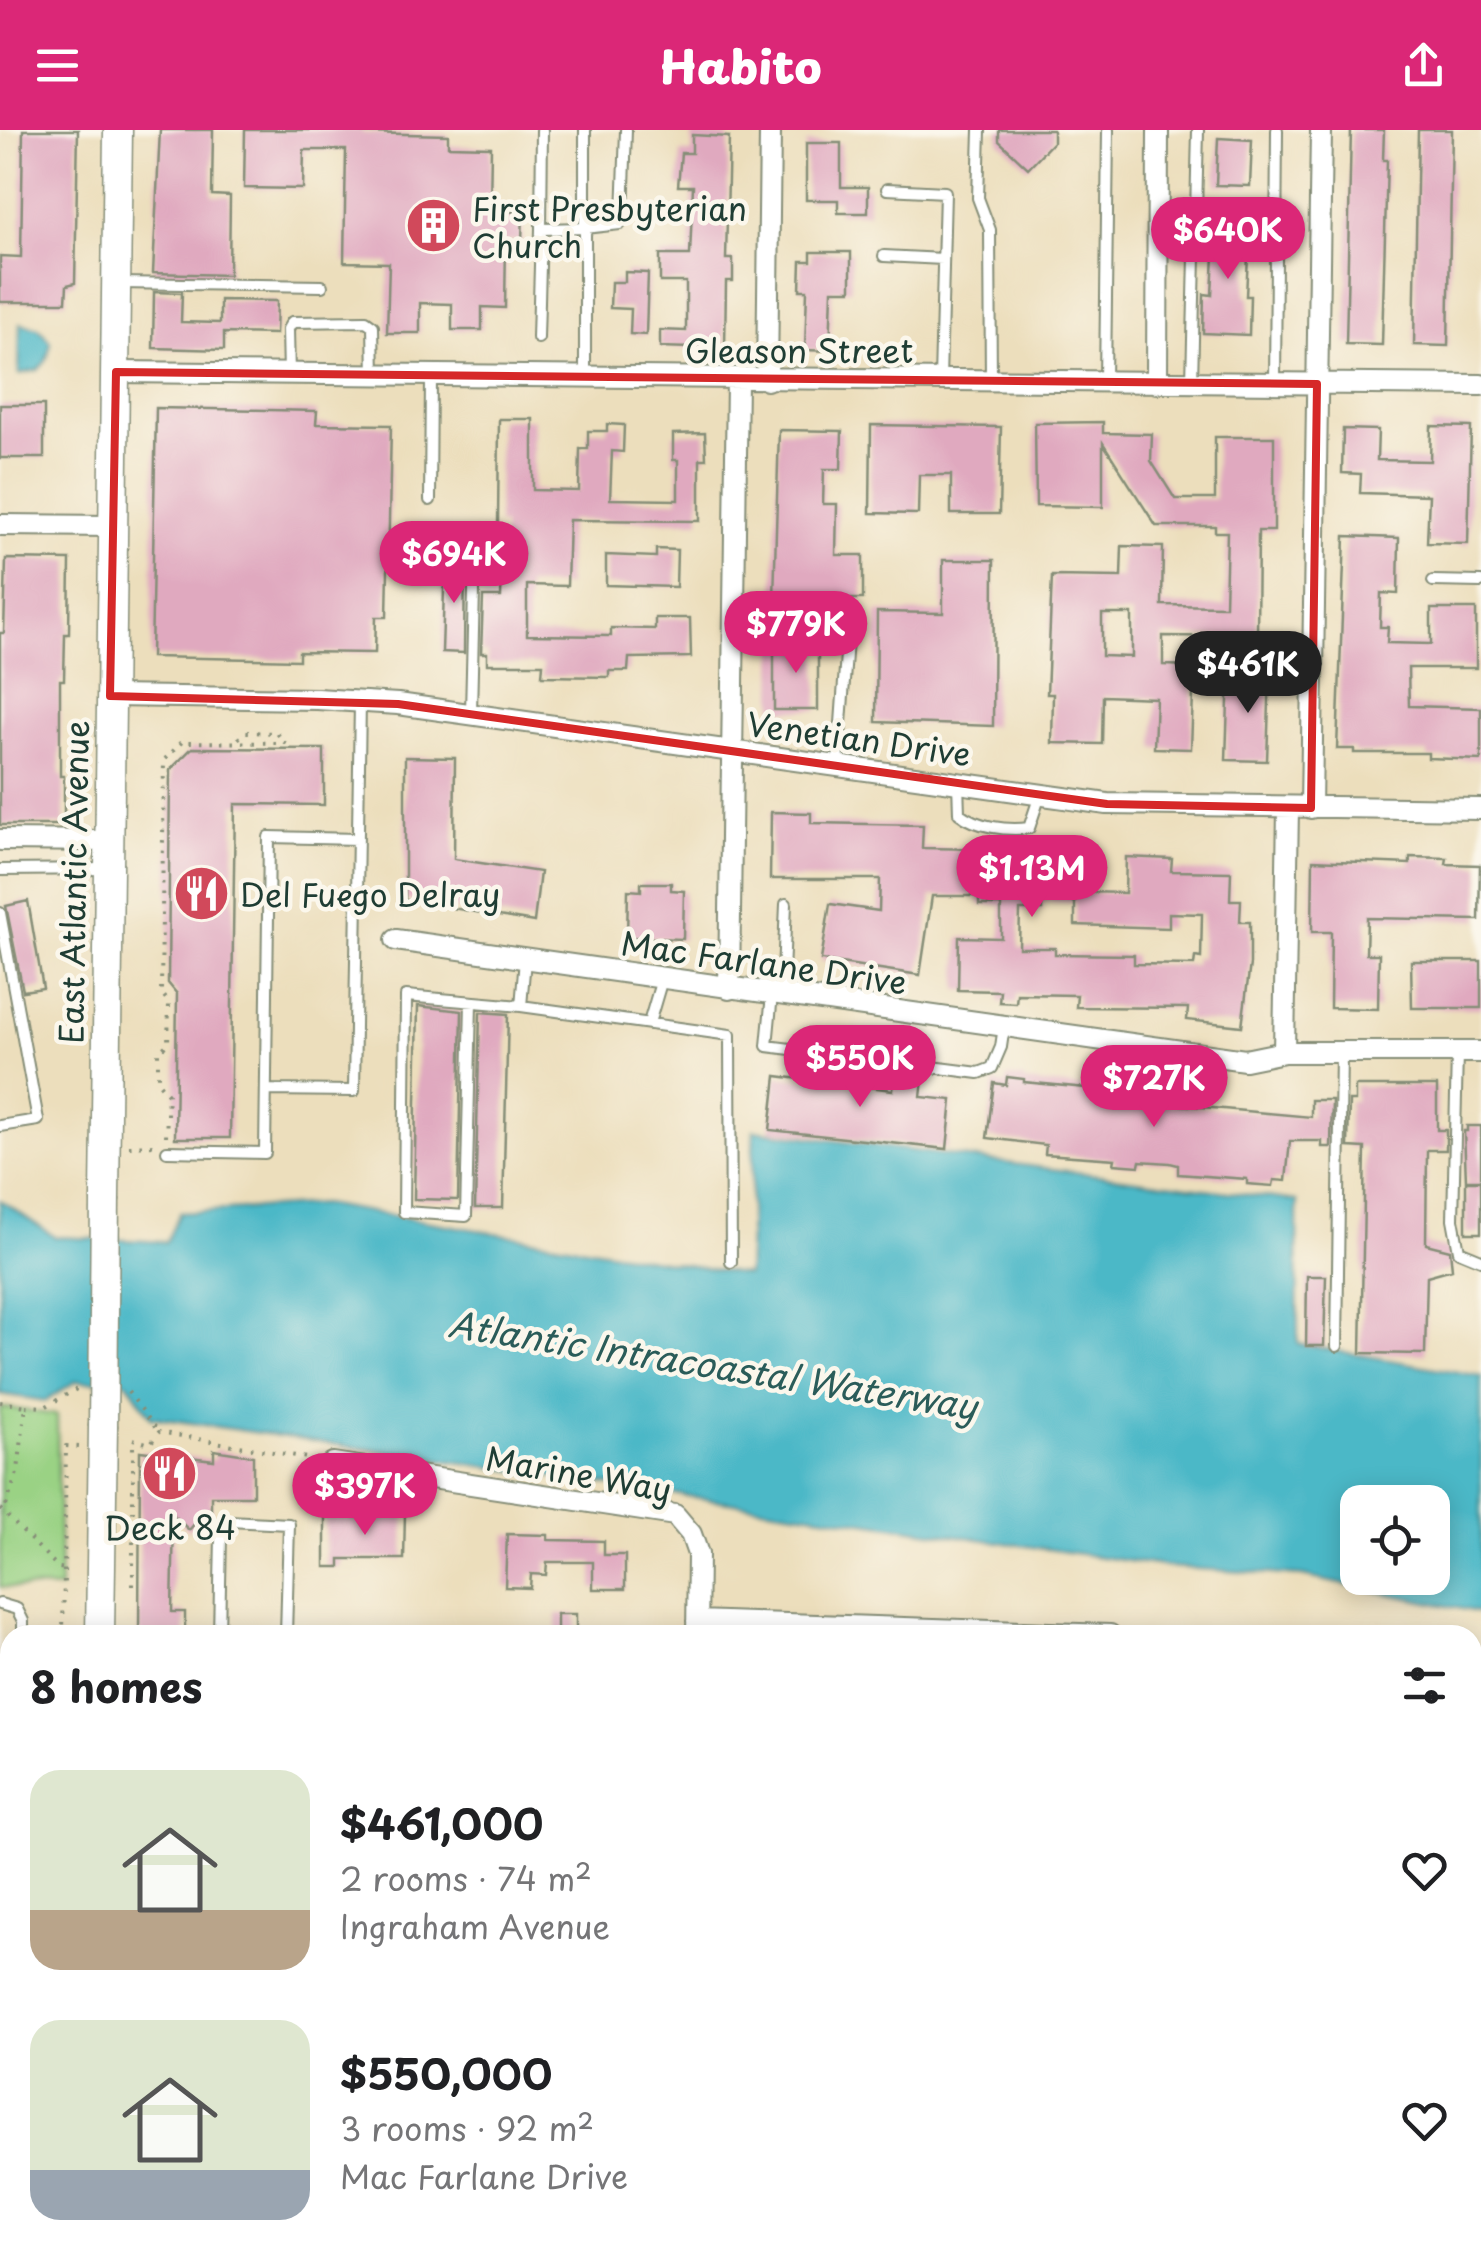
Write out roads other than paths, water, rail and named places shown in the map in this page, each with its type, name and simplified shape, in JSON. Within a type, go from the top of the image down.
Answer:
[{"type":"main road","name":"East Atlantic Avenue","points":[[100,1625],[118,130]]},
{"type":"street","points":[[767,380],[770,130]]},
{"type":"street","points":[[1157,383],[1158,130]]},
{"type":"street","points":[[1311,808],[1321,130]]},
{"type":"street","name":"Gleason Street","points":[[116,372],[1481,385]]},
{"type":"street","points":[[729,988],[737,380]]},
{"type":"street","points":[[0,525],[113,526]]},
{"type":"street","name":"Venetian Drive","points":[[110,696],[360,702],[470,712],[1144,807],[1481,809]]},
{"type":"street","points":[[1284,1052],[1288,808]]},
{"type":"street","points":[[0,840],[109,841]]},
{"type":"street","name":"Mac Farlane Drive","points":[[396,940],[1245,1060],[1284,1052],[1481,1052]]},
{"type":"street","name":"Marine Way","points":[[333,1462],[675,1515],[691,1534],[698,1554],[697,1625]]},
{"type":"lane","points":[[538,338],[542,130]]},
{"type":"lane","points":[[584,130],[585,378]]},
{"type":"lane","points":[[541,229],[620,224],[624,216],[626,130]]},
{"type":"lane","points":[[980,130],[978,198],[990,230],[991,381]]},
{"type":"lane","points":[[1105,382],[1108,130]]},
{"type":"lane","points":[[1192,383],[1198,130]]},
{"type":"lane","points":[[1276,384],[1277,130]]},
{"type":"lane","points":[[887,189],[944,192],[940,381]]},
{"type":"lane","points":[[884,256],[943,259]]},
{"type":"lane","points":[[117,283],[322,286]]},
{"type":"lane","points":[[289,376],[288,330],[292,322],[366,321],[373,326],[374,377]]},
{"type":"lane","points":[[430,500],[431,377]]},
{"type":"lane","points":[[470,712],[475,549]]},
{"type":"lane","points":[[1434,581],[1481,582]]},
{"type":"lane","points":[[734,622],[848,626],[838,765]]},
{"type":"lane","points":[[266,1090],[354,1091],[360,702]]},
{"type":"lane","points":[[958,782],[959,813],[969,822],[1016,830],[1029,828],[1040,794]]},
{"type":"lane","points":[[167,1151],[266,1153],[269,837],[358,838]]},
{"type":"lane","points":[[0,870],[108,870]]},
{"type":"lane","points":[[786,904],[777,995],[767,1046],[979,1073],[992,1068],[1001,1048],[1004,1026]]},
{"type":"lane","points":[[0,913],[38,1120],[0,1126]]},
{"type":"lane","points":[[521,1006],[525,958]]},
{"type":"lane","points":[[648,1024],[662,978]]},
{"type":"lane","points":[[471,1002],[466,1216],[404,1212],[406,996],[521,1006],[730,1036],[732,1262]]},
{"type":"lane","points":[[1338,1346],[1341,1052]]},
{"type":"lane","points":[[1457,1052],[1453,1219],[1459,1251],[1481,1260]]},
{"type":"lane","points":[[219,1625],[220,1535],[228,1521],[289,1524],[286,1625]]},
{"type":"lane","points":[[0,1604],[17,1609],[23,1625]]},
{"type":"water","points":[[20,323],[39,328],[51,343],[46,361],[38,370],[19,374]]},
{"type":"water","name":"Atlantic Intracoastal Waterway","points":[[754,1130],[1297,1201],[1298,1344],[1481,1376],[1481,1613],[1394,1595],[1450,1595],[1450,1485],[1340,1485],[1340,1584],[1302,1576],[1169,1567],[151,1417],[127,1382],[76,1381],[46,1401],[0,1394],[0,1200],[55,1237],[166,1242],[180,1213],[322,1204],[747,1275]]},
{"type":"place","name":"First Presbyterian Church","points":[[433,226]]},
{"type":"place","name":"Del Fuego Delray","points":[[201,894]]},
{"type":"place","name":"Deck 84","points":[[170,1473]]}]
